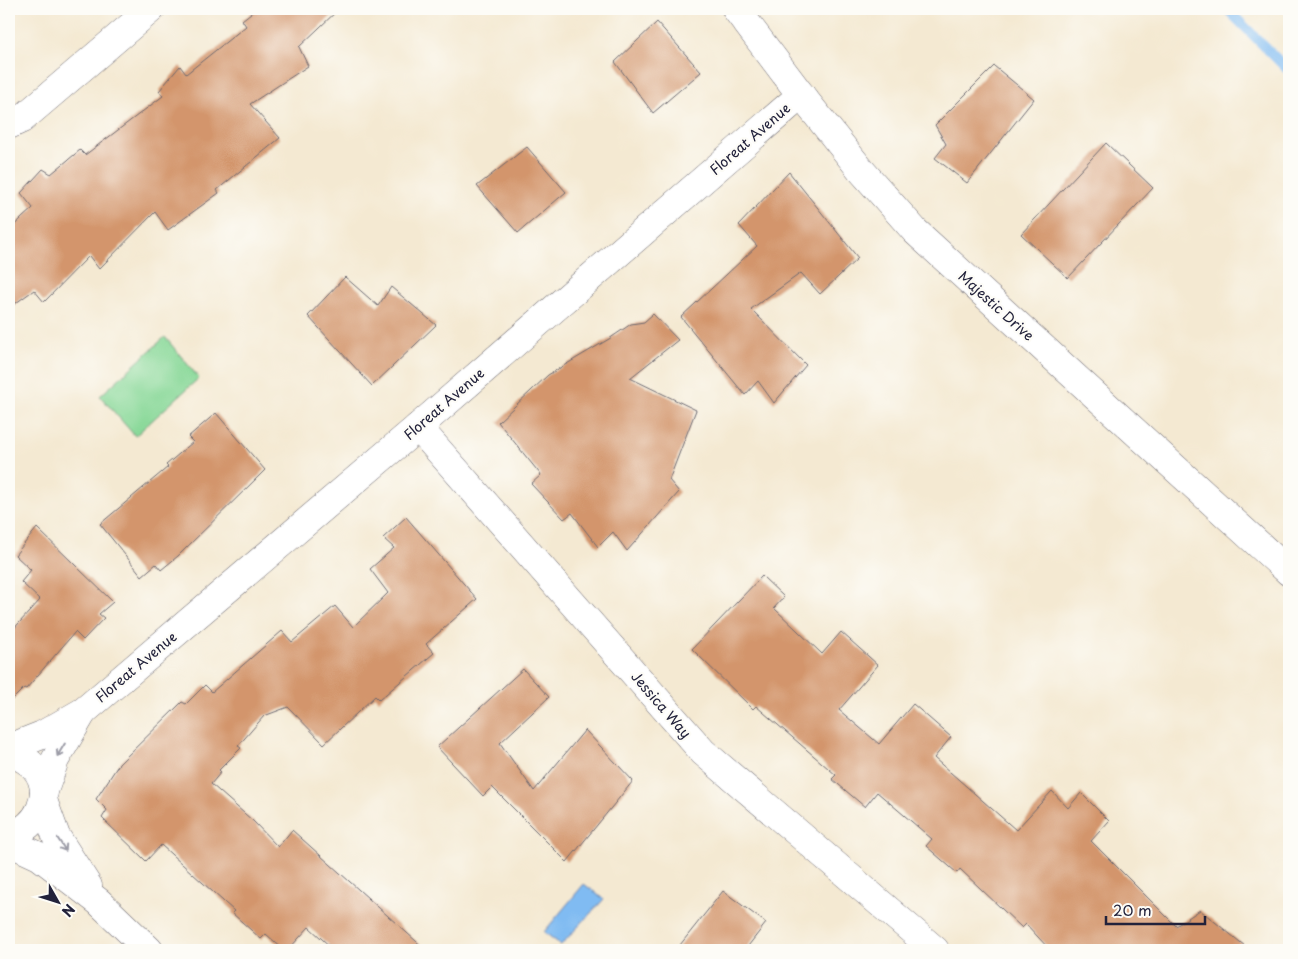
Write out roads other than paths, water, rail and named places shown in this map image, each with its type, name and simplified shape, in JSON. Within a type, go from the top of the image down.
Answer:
[{"type":"street","points":[[9,125],[22,118],[151,9]]},
{"type":"street","name":"Majestic Drive","points":[[736,9],[862,170],[915,231],[1289,572]]},
{"type":"street","name":"Floreat Avenue","points":[[9,748],[42,735],[84,711],[418,427],[801,94]]},
{"type":"street","name":"Jessica Way","points":[[418,427],[702,752],[935,950]]},
{"type":"street","name":"Floreat Avenue","points":[[9,834],[16,833],[29,826],[42,807],[43,796],[55,760],[84,711]]},
{"type":"street","points":[[9,752],[25,759],[36,769],[42,783],[43,796],[56,836],[99,902]]},
{"type":"street","points":[[9,842],[39,856],[99,902],[149,950]]},
{"type":"water","points":[[584,884],[604,899],[561,945],[544,932]]},
{"type":"waterway","points":[[1227,9],[1289,71]]}]
